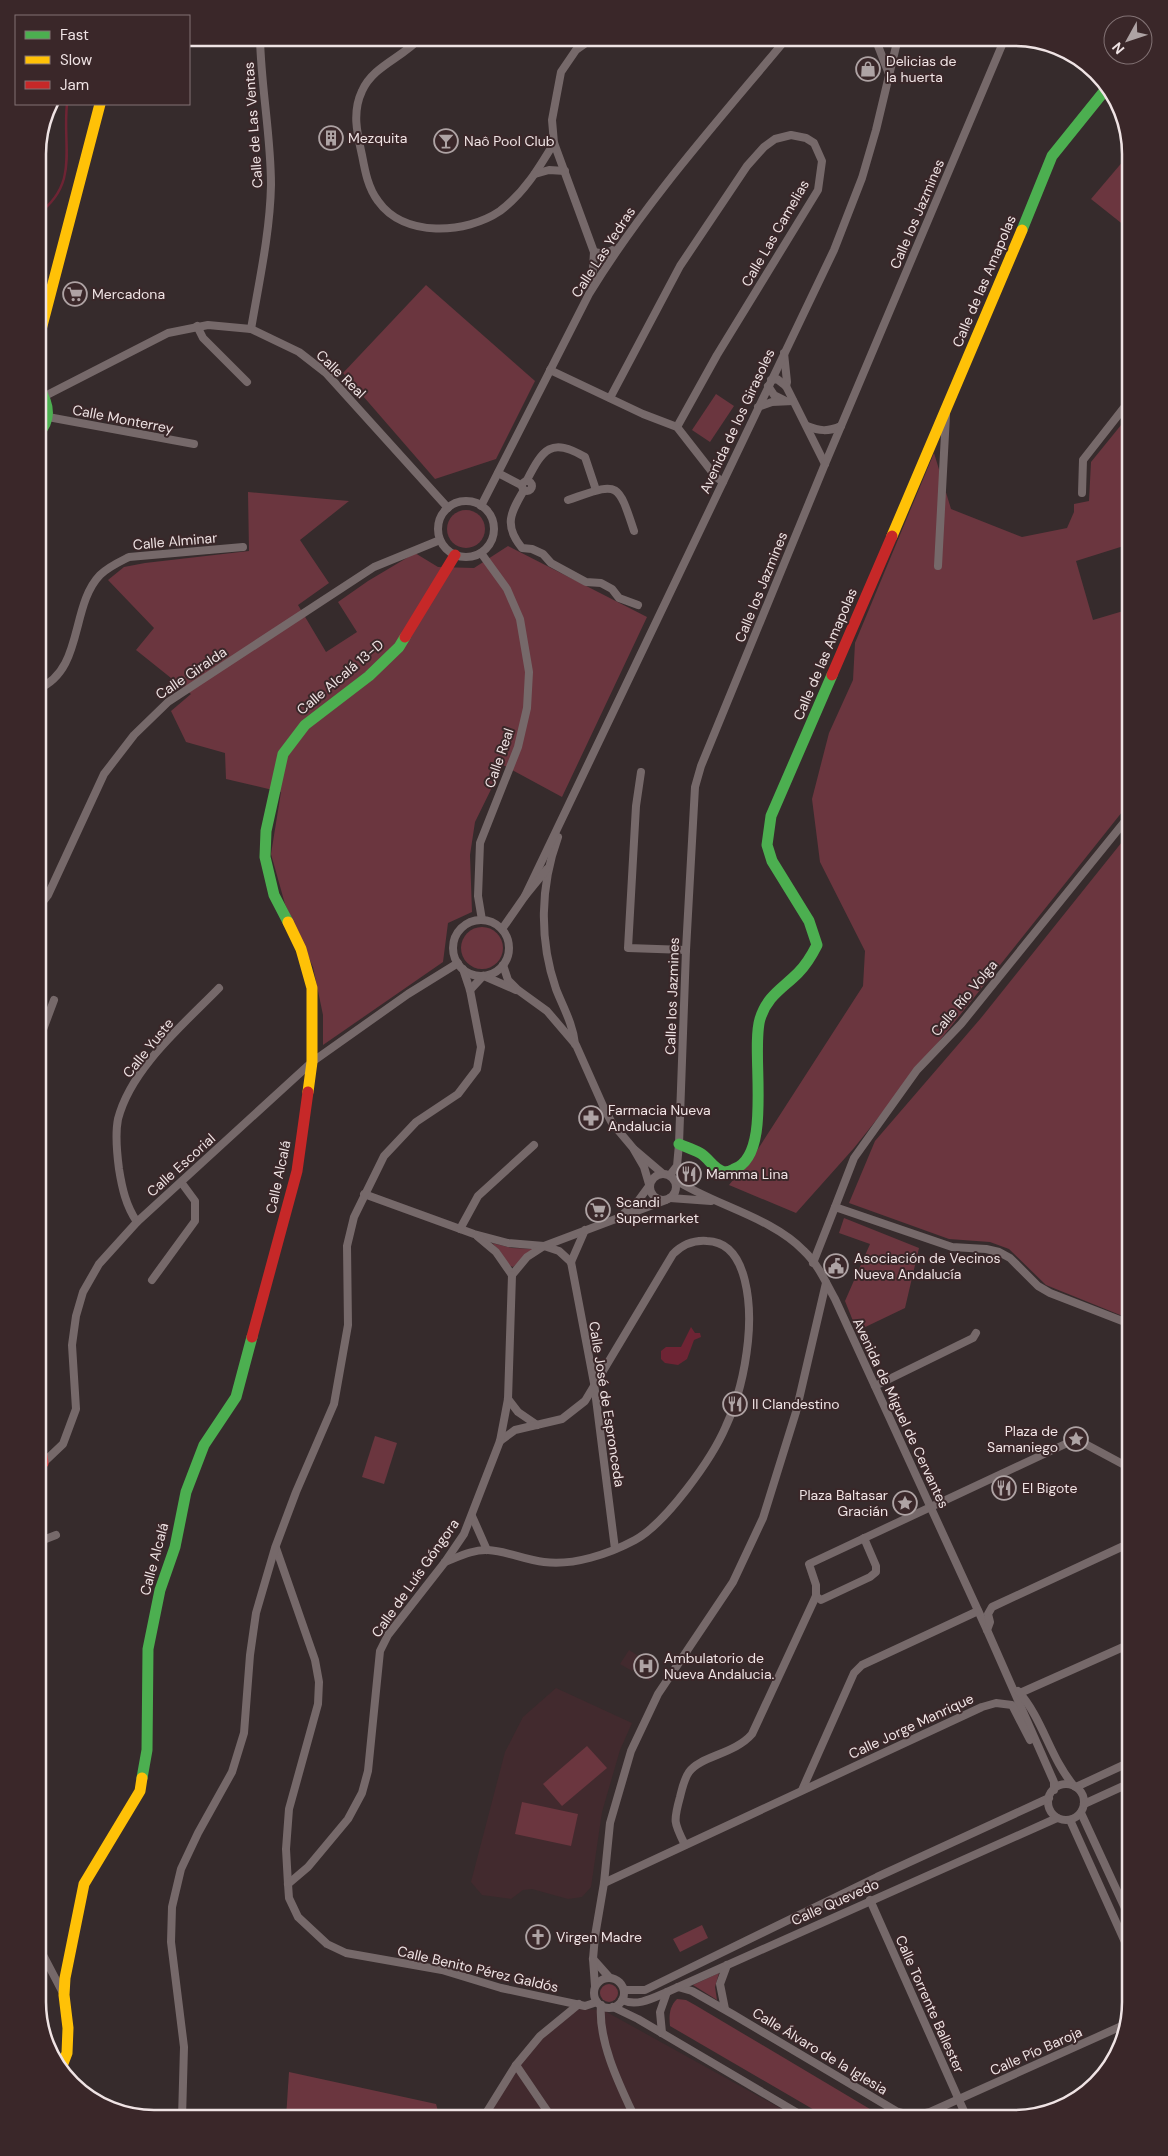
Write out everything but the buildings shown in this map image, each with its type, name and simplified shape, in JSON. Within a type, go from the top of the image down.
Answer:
[{"type":"street","name":"Calle de Las Ventas","points":[[251,329],[267,231],[271,187],[270,150],[261,46]]},
{"type":"street","points":[[413,46],[381,68],[368,80],[357,105],[356,124],[366,175],[378,202],[390,213],[404,222],[419,227],[451,229],[477,221],[499,211],[524,189],[554,143]]},
{"type":"street","points":[[582,46],[576,50],[561,72],[552,120],[554,143],[594,252],[591,289]]},
{"type":"street","name":"Calle Las Yedras","points":[[481,506],[591,289],[635,222],[780,46]]},
{"type":"street","points":[[877,46],[889,74]]},
{"type":"street","name":"Avenida de los Girasoles","points":[[524,896],[570,805],[784,351],[834,250],[862,178],[896,46]]},
{"type":"street","name":"Calle los Jazmines","points":[[669,1176],[677,1166],[679,1144],[686,950],[695,787],[697,780],[825,464],[1002,46]]},
{"type":"street","name":"Calle de las Amapolas","points":[[679,1144],[701,1154],[717,1168],[726,1172],[736,1170],[745,1163],[752,1151],[758,1130],[757,1030],[763,1009],[777,989],[795,976],[808,963],[817,945],[809,921],[772,861],[766,845],[771,816],[990,308],[1052,156],[1103,93]]},
{"type":"street","points":[[46,310],[100,105]]},
{"type":"street","name":"Calle Las Camelias","points":[[610,398],[680,266],[747,166],[764,147],[775,139],[791,135],[806,138],[814,143],[822,160],[818,190],[717,355],[677,427]]},
{"type":"street","points":[[535,174],[549,170],[565,171]]},
{"type":"street","points":[[594,252],[605,254],[618,248]]},
{"type":"street","name":"Calle Real","points":[[46,389],[168,333],[197,326],[251,329],[299,352],[326,373],[448,508]]},
{"type":"street","points":[[197,326],[203,338],[247,382]]},
{"type":"street","points":[[784,351],[786,386],[825,464]]},
{"type":"street","points":[[550,370],[643,414],[677,427],[716,476],[723,482]]},
{"type":"street","points":[[784,400],[774,395],[769,383],[777,380],[786,386]]},
{"type":"street","points":[[46,400],[49,406],[46,423]]},
{"type":"street","points":[[758,407],[766,403],[784,400],[793,401]]},
{"type":"street","points":[[938,566],[946,407]]},
{"type":"street","points":[[1082,493],[1083,460],[1122,410]]},
{"type":"street","name":"Calle Monterrey","points":[[48,417],[194,444]]},
{"type":"street","points":[[807,426],[817,430],[830,431],[841,426]]},
{"type":"street","points":[[596,490],[585,456],[569,448],[558,446],[545,451],[538,457],[510,513],[510,523],[517,542],[522,548],[543,554],[550,563],[586,582],[601,583],[612,589],[619,598],[638,605]]},
{"type":"street","points":[[498,473],[524,485]]},
{"type":"street","points":[[568,500],[596,490],[609,488],[616,490],[622,498],[634,531]]},
{"type":"street","points":[[464,502],[481,506],[489,514],[493,524],[493,535],[489,545],[481,553],[473,556],[456,555],[449,552],[440,540],[439,523],[448,508],[464,502]]},
{"type":"street","name":"Calle Giralda","points":[[46,898],[104,774],[134,735],[168,702],[374,567],[440,540]]},
{"type":"street","name":"Calle Alminar","points":[[46,686],[61,671],[69,655],[86,599],[99,576],[113,565],[129,557],[243,547]]},
{"type":"street","name":"Calle Real","points":[[481,553],[507,589],[520,619],[529,672],[527,708],[518,747],[480,843],[478,896],[482,920]]},
{"type":"street","name":"Calle Alcalá 13-D","points":[[312,1062],[312,988],[301,949],[274,895],[265,857],[266,832],[283,754],[305,725],[369,676],[398,647],[456,555]]},
{"type":"street","points":[[641,772],[636,806],[628,948],[686,950]]},
{"type":"street","name":"Avenida de los Girasoles","points":[[570,805],[547,868],[543,912],[548,961],[556,989],[574,1033],[576,1045]]},
{"type":"street","name":"Calle Río Volga","points":[[813,1262],[854,1158],[917,1070],[961,1024],[1122,825]]},
{"type":"street","name":"Avenida de los Girasoles","points":[[502,929],[524,896],[547,868]]},
{"type":"street","points":[[182,2110],[184,2047],[171,1942],[172,1907],[181,1869],[198,1833],[232,1772],[244,1733],[250,1654],[256,1613],[275,1548],[296,1492],[334,1404],[348,1325],[348,1246],[354,1217],[384,1156],[416,1122],[458,1094],[477,1069],[481,1047],[470,990],[453,946],[459,930],[474,921],[482,920],[496,924],[502,929],[509,943],[509,951],[498,971],[483,976],[470,990]]},
{"type":"street","name":"Avenida de Miguel de Cervantes","points":[[503,965],[508,980],[518,990],[547,1011],[576,1045],[612,1123],[633,1148],[644,1167],[649,1185]]},
{"type":"street","points":[[460,966],[469,973],[483,976]]},
{"type":"street","name":"Calle Escorial","points":[[46,1459],[63,1444],[76,1409],[72,1345],[76,1316],[83,1292],[99,1264],[137,1222],[312,1062],[408,994],[460,966]]},
{"type":"street","name":"Avenida de Miguel de Cervantes","points":[[483,976],[511,989],[518,990]]},
{"type":"street","name":"Calle Yuste","points":[[137,1222],[129,1210],[122,1185],[118,1157],[118,1120],[134,1081],[173,1035],[219,988]]},
{"type":"street","points":[[46,1022],[54,1000]]},
{"type":"street","name":"Calle Alcalá","points":[[64,2061],[67,2053],[68,2028],[64,1995],[84,1884],[140,1791],[147,1750],[148,1650],[160,1590],[175,1547],[186,1492],[204,1445],[236,1398],[297,1171],[312,1062]]},
{"type":"street","points":[[460,1229],[478,1196],[534,1145]]},
{"type":"street","name":"Avenida de Miguel de Cervantes","points":[[633,1148],[669,1176],[713,1201],[787,1236],[805,1251],[813,1262],[826,1282],[1012,1684],[1020,1710],[1054,1782],[1054,1790]]},
{"type":"street","points":[[474,1234],[496,1252],[512,1275],[527,1257],[544,1246],[585,1230],[621,1217],[668,1199],[675,1191],[669,1176],[654,1176],[638,1201],[621,1217]]},
{"type":"street","points":[[152,1280],[194,1221],[195,1201],[181,1182]]},
{"type":"street","points":[[649,1185],[654,1197],[668,1199]]},
{"type":"street","points":[[364,1194],[474,1234],[508,1243],[544,1246],[559,1251],[571,1262],[585,1230]]},
{"type":"street","name":"Avenida de Miguel de Cervantes","points":[[668,1199],[713,1201]]},
{"type":"street","points":[[835,1208],[952,1246],[998,1252],[1010,1258],[1038,1286],[1050,1293],[1122,1321]]},
{"type":"street","points":[[445,1562],[467,1554],[487,1550],[544,1562],[577,1560],[615,1549],[637,1539],[673,1507],[725,1428],[736,1401],[748,1341],[749,1295],[740,1265],[733,1252],[720,1243],[700,1240],[679,1248],[673,1254],[584,1401],[562,1419],[515,1430],[500,1441]]},
{"type":"street","name":"Calle José de Espronceda","points":[[571,1262],[594,1383],[615,1549]]},
{"type":"street","name":"Calle de Luís Góngora","points":[[288,1884],[308,1867],[348,1820],[362,1793],[368,1771],[380,1652],[388,1635],[445,1562],[464,1534],[500,1441],[508,1399],[512,1275]]},
{"type":"street","points":[[631,2110],[611,2064],[600,2017],[599,2004],[594,1994],[593,1959],[610,1823],[631,1751],[658,1694],[733,1582],[763,1518],[796,1412],[826,1282]]},
{"type":"street","points":[[875,1386],[973,1338],[976,1333]]},
{"type":"street","points":[[508,1399],[518,1412],[537,1425]]},
{"type":"street","points":[[685,1845],[674,1819],[684,1781],[689,1772],[696,1766],[737,1747],[752,1734],[816,1596],[816,1585],[809,1564],[1076,1439],[1122,1464]]},
{"type":"street","points":[[472,1516],[487,1550]]},
{"type":"street","points":[[46,1539],[56,1535]]},
{"type":"street","points":[[816,1596],[822,1600],[870,1577],[876,1572],[876,1566],[864,1538]]},
{"type":"street","points":[[987,1630],[990,1622],[988,1614],[992,1607],[1122,1547]]},
{"type":"street","name":"Calle Benito Pérez Galdós","points":[[275,1548],[315,1660],[319,1682],[318,1704],[289,1809],[286,1849],[289,1898],[298,1917],[327,1944],[346,1954],[442,1970],[501,1988],[585,2006],[599,2004]]},
{"type":"street","points":[[802,1790],[854,1673],[862,1665],[978,1612]]},
{"type":"street","points":[[1020,1694],[1122,1648]]},
{"type":"street","name":"Avenida de Miguel de Cervantes","points":[[1012,1684],[1020,1694],[1058,1765],[1075,1787]]},
{"type":"street","name":"Calle Jorge Manrique","points":[[604,1883],[982,1707],[996,1703],[1012,1705],[1024,1731],[1039,1750]]},
{"type":"street","points":[[1075,1787],[1122,1766]]},
{"type":"street","points":[[1062,1785],[1075,1787],[1080,1791],[1084,1804],[1081,1812],[1070,1820],[1057,1818],[1050,1809],[1049,1798],[1054,1790],[1062,1785]]},
{"type":"street","points":[[1084,1804],[1122,1787]]},
{"type":"street","name":"Calle Quevedo","points":[[624,1990],[645,1990],[878,1877],[1049,1798]]},
{"type":"street","points":[[1081,1812],[1122,1902]]},
{"type":"street","name":"Calle Quevedo","points":[[622,2001],[635,2003],[667,1992],[1057,1818]]},
{"type":"street","points":[[1070,1820],[1122,1935]]},
{"type":"street","name":"Calle Torrente Ballester","points":[[870,1900],[963,2110]]},
{"type":"street","points":[[593,1959],[609,1977],[618,1981],[624,1990],[622,2001],[613,2007]]},
{"type":"street","points":[[46,1961],[64,1995]]},
{"type":"street","points":[[725,2010],[720,1984],[727,1965]]},
{"type":"street","points":[[595,1986],[599,1981],[609,1977]]},
{"type":"street","name":"Calle Álvaro de la Iglesia","points":[[678,1987],[692,1991],[894,2110]]},
{"type":"street","points":[[662,2033],[660,2012],[667,1992]]},
{"type":"street","points":[[622,2001],[638,2019]]},
{"type":"street","points":[[488,2110],[516,2065],[540,2036],[579,2004]]},
{"type":"street","points":[[599,2004],[613,2007],[638,2019],[792,2110]]},
{"type":"street","name":"Calle Pío Baroja","points":[[958,2099],[1119,2027]]},
{"type":"street","points":[[516,2065],[547,2110]]},
{"type":"street","name":"Calle Álvaro de la Iglesia","points":[[934,2110],[958,2099]]},
{"type":"shaded area","points":[[1122,162],[1122,224],[1091,199]]},
{"type":"shaded area","points":[[426,285],[535,381],[496,459],[435,479],[343,373]]},
{"type":"shaded area","points":[[716,394],[734,406],[710,442],[692,430]]},
{"type":"shaded area","points":[[1122,424],[1122,547],[1076,561],[1093,620],[1122,611],[1122,812],[854,1148],[796,1213],[729,1185],[758,1149],[863,986],[865,951],[820,862],[812,799],[829,733],[853,680],[855,643],[934,453],[951,509],[1022,537],[1067,528],[1074,512],[1074,504],[1089,501],[1091,462]]},
{"type":"shaded area","points":[[248,492],[349,501],[300,540],[329,583],[298,605],[326,652],[357,632],[338,602],[368,581],[415,553],[438,567],[474,568],[508,546],[647,617],[562,797],[503,765],[475,822],[470,855],[472,912],[448,923],[443,962],[323,1045],[323,1015],[313,967],[285,904],[271,854],[281,792],[226,779],[225,753],[186,742],[171,711],[191,694],[136,650],[154,628],[108,580],[124,567],[249,551]]},
{"type":"shaded area","points":[[466,510],[480,515],[485,529],[480,543],[466,548],[452,543],[447,529],[452,515]]},
{"type":"shaded area","points":[[1122,842],[1122,1316],[1046,1285],[1009,1249],[990,1242],[949,1239],[849,1203],[875,1141],[981,1018]]},
{"type":"shaded area","points":[[482,927],[497,933],[503,948],[497,963],[482,969],[467,963],[461,948],[467,933]]},
{"type":"shaded area","points":[[844,1218],[919,1248],[905,1308],[857,1331],[845,1301],[870,1244],[839,1233]]},
{"type":"shaded area","points":[[492,1243],[512,1248],[534,1249],[513,1267],[508,1265],[500,1251]]},
{"type":"shaded area","points":[[691,1327],[695,1333],[700,1333],[701,1337],[694,1340],[687,1359],[678,1365],[665,1363],[661,1359],[661,1351],[666,1347],[681,1347]]},
{"type":"shaded area","points":[[375,1436],[397,1443],[384,1484],[362,1477]]},
{"type":"shaded area","name":"Ambulatorio de Nueva Andalucia.","points":[[629,1650],[658,1668],[650,1681],[635,1672],[638,1667],[636,1665],[632,1671],[620,1664]]},
{"type":"shaded area","points":[[556,1688],[632,1723],[620,1750],[602,1812],[591,1887],[582,1897],[568,1899],[532,1889],[523,1890],[511,1899],[482,1895],[471,1882],[505,1752],[523,1717]]},
{"type":"shaded area","points":[[587,1746],[607,1768],[562,1806],[543,1784]]},
{"type":"shaded area","points":[[522,1802],[578,1814],[571,1846],[515,1834]]},
{"type":"shaded area","points":[[702,1925],[708,1938],[680,1952],[673,1939]]},
{"type":"shaded area","points":[[719,1973],[715,1987],[717,2000],[693,1985]]},
{"type":"shaded area","points":[[609,1984],[615,1987],[618,1993],[615,1999],[609,2002],[603,1999],[600,1993],[603,1987]]},
{"type":"shaded area","points":[[677,1999],[686,2000],[872,2110],[814,2110],[670,2026],[672,2005]]},
{"type":"shaded area","points":[[579,2009],[603,2010],[784,2110],[491,2110],[520,2063],[541,2037]]},
{"type":"shaded area","points":[[289,2072],[436,2104],[438,2110],[287,2110]]},
{"type":"waterway","points":[[46,207],[60,190],[64,177],[67,150],[67,105]]},
{"type":"traffic: fast","points":[[1022,230],[1052,156],[1103,93]]},
{"type":"traffic: fast","points":[[46,402],[46,420]]},
{"type":"traffic: fast","points":[[288,922],[274,895],[265,857],[266,831],[283,754],[305,725],[369,676],[399,647],[405,637]]},
{"type":"traffic: fast","points":[[679,1144],[700,1153],[720,1171],[724,1172],[733,1170],[746,1160],[754,1144],[757,1124],[757,1054],[760,1019],[767,1004],[801,970],[817,945],[809,921],[772,861],[767,845],[771,816],[832,675]]},
{"type":"traffic: fast","points":[[142,1778],[147,1750],[148,1649],[160,1590],[175,1547],[186,1492],[204,1445],[236,1397],[252,1337]]},
{"type":"traffic: slow","points":[[46,310],[100,105]]},
{"type":"traffic: slow","points":[[892,536],[1022,230]]},
{"type":"traffic: slow","points":[[288,922],[301,949],[312,988],[312,1062],[308,1092]]},
{"type":"traffic: slow","points":[[64,2061],[67,2053],[68,2028],[64,1995],[65,1978],[84,1884],[140,1791],[142,1778]]},
{"type":"traffic: jam","points":[[832,675],[892,536]]},
{"type":"traffic: jam","points":[[405,637],[455,555]]},
{"type":"traffic: jam","points":[[252,1337],[297,1171],[308,1092]]},
{"type":"place","name":"Delicias de la huerta","points":[[868,69]]},
{"type":"place","name":"Mezquita","points":[[331,138]]},
{"type":"place","name":"Naô Pool Club","points":[[446,141]]},
{"type":"place","name":"Mercadona","points":[[75,294]]},
{"type":"place","name":"Farmacia Nueva Andalucia","points":[[591,1118]]},
{"type":"place","name":"Mamma Lina","points":[[689,1174]]},
{"type":"place","name":"Scandi Supermarket","points":[[598,1210]]},
{"type":"place","name":"Asociación de Vecinos Nueva Andalucía","points":[[836,1266]]},
{"type":"place","name":"Il Clandestino","points":[[735,1404]]},
{"type":"place","name":"Plaza de Samaniego","points":[[1076,1439]]},
{"type":"place","name":"El Bigote","points":[[1004,1488]]},
{"type":"place","name":"Plaza Baltasar Gracián","points":[[905,1503]]},
{"type":"place","name":"Ambulatorio de Nueva Andalucia.","points":[[646,1666]]},
{"type":"place","name":"Virgen Madre","points":[[538,1937]]}]
